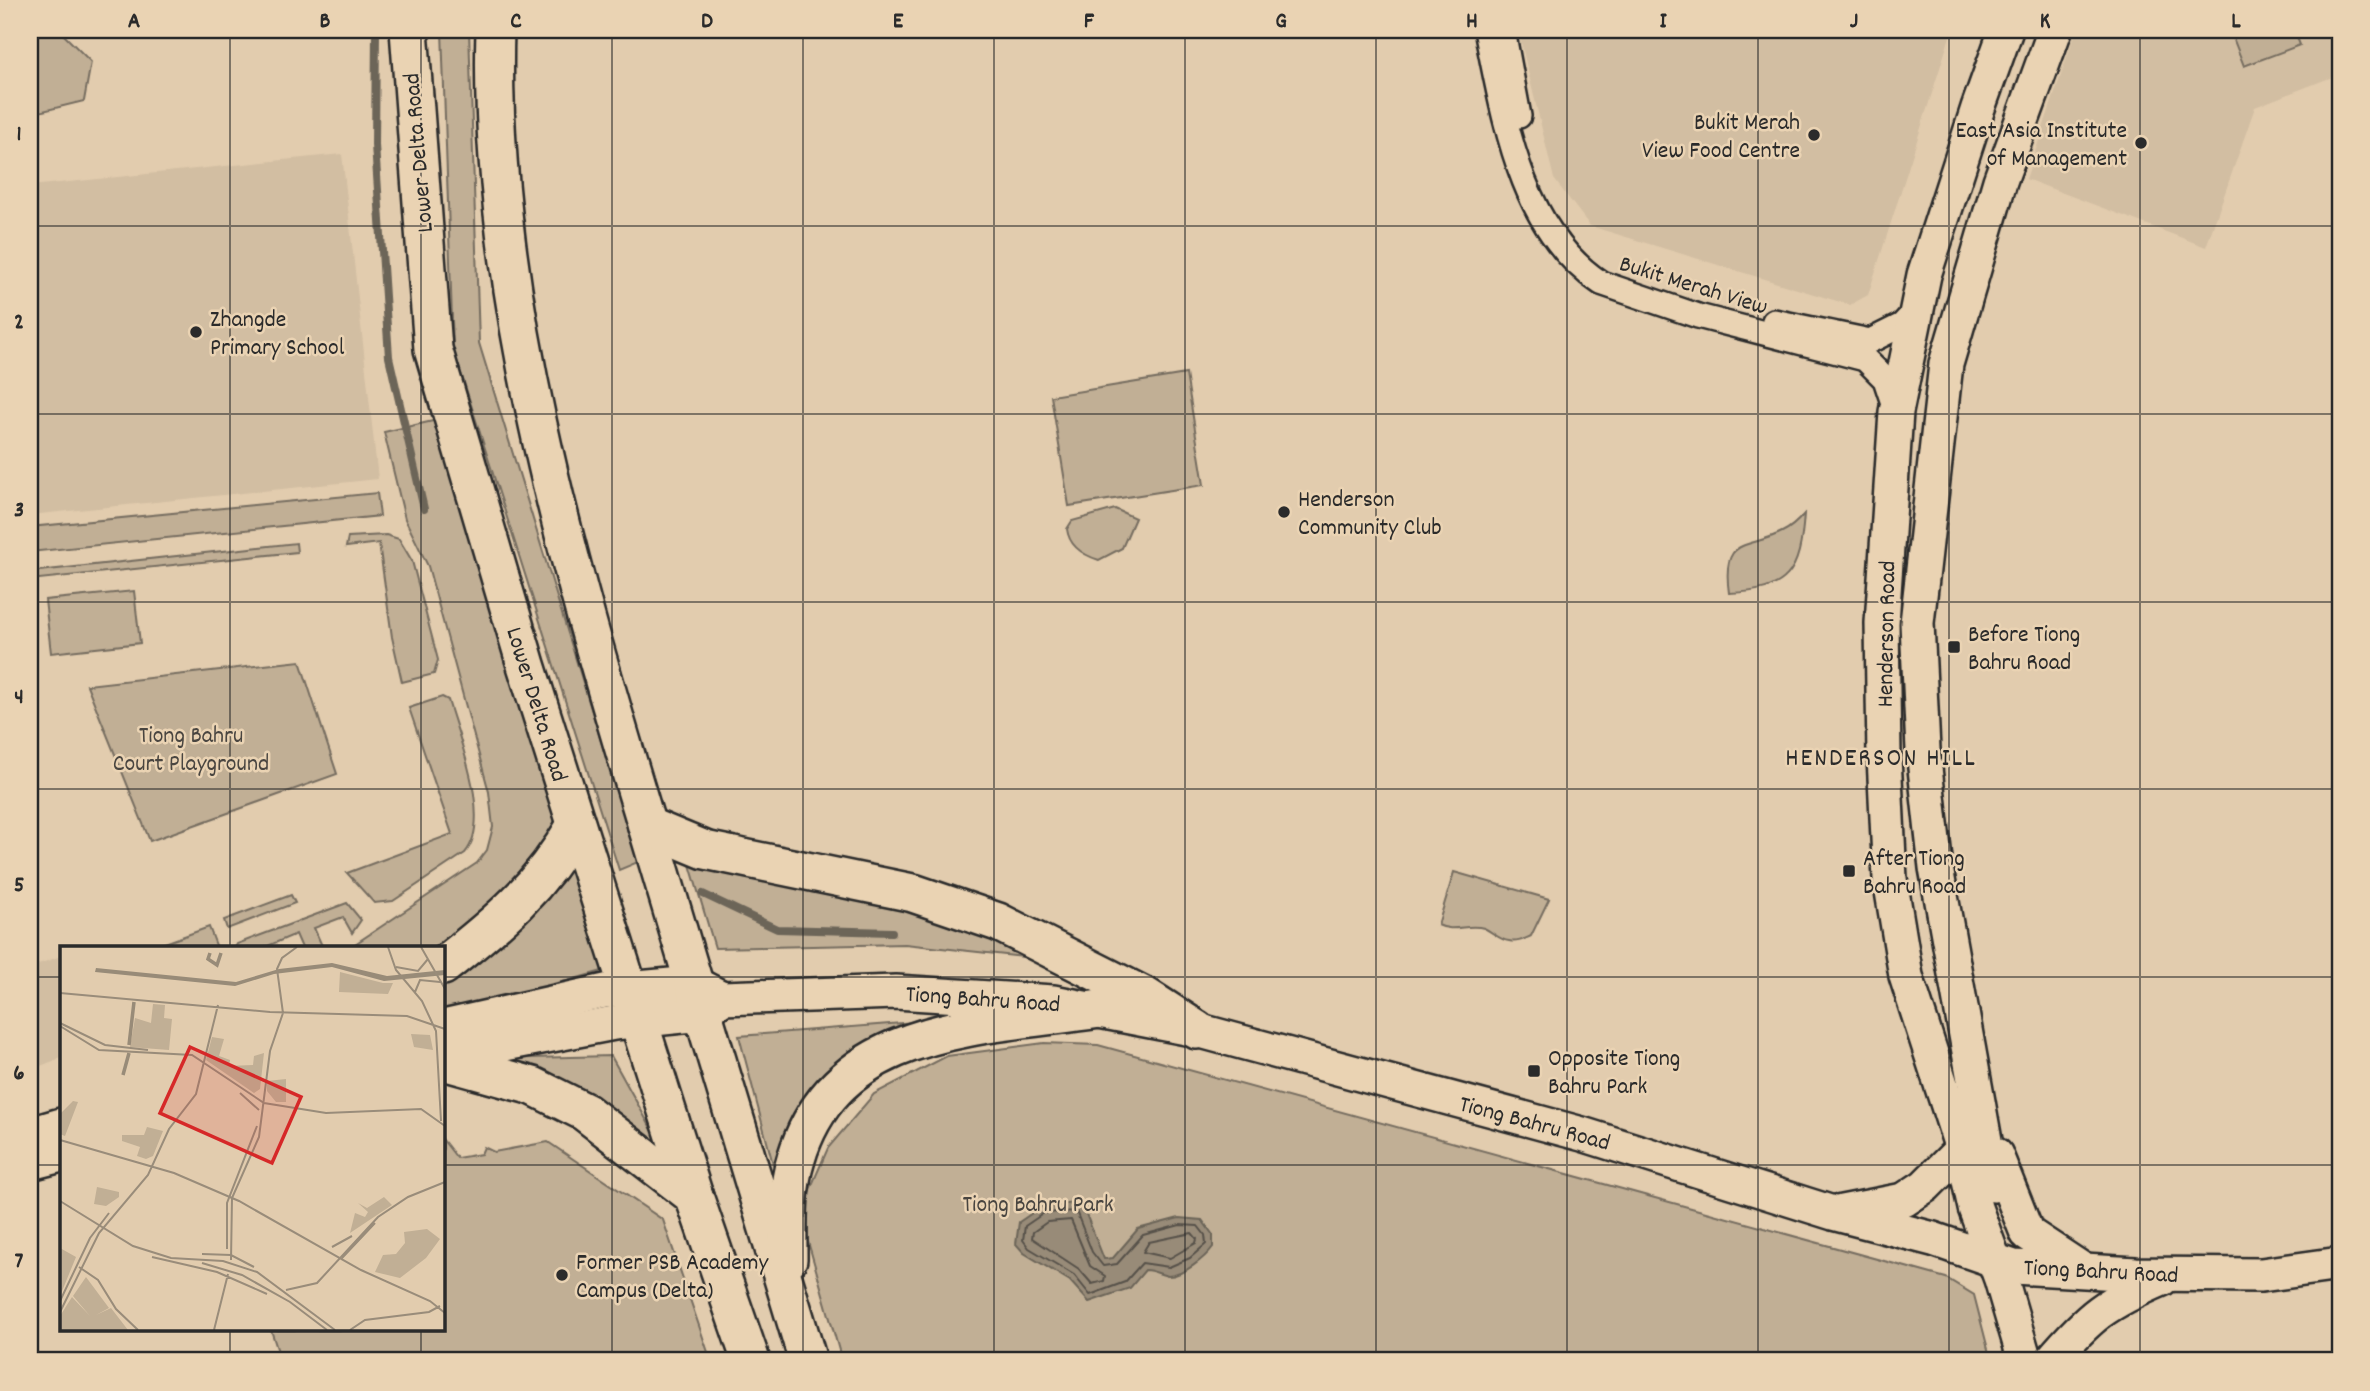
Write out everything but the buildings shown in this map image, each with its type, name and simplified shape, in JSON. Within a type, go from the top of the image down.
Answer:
[{"type":"main road","name":"Lower Delta Road","points":[[409,30],[433,349],[500,584],[694,1196],[751,1361]]},
{"type":"main road","points":[[495,30],[501,194],[526,362],[580,600],[647,826],[706,998],[808,1361]]},
{"type":"main road","name":"Henderson Road","points":[[2006,30],[1942,215],[1916,310],[1896,412],[1882,623],[1884,757],[1890,879],[1906,976],[1962,1149],[1975,1208],[2003,1264],[2042,1361]]},
{"type":"main road","name":"Henderson Road","points":[[2025,1361],[2003,1264],[1997,1204],[1968,1058],[1933,842],[1923,750],[1917,622],[1946,364],[2000,181],[2055,30]]},
{"type":"main road","points":[[444,965],[506,916],[554,862],[576,824]]},
{"type":"main road","points":[[647,826],[705,850],[913,893],[998,922],[1146,997],[1197,1030]]},
{"type":"main road","name":"Tiong Bahru Road","points":[[444,1027],[632,1004],[706,998],[896,992],[1053,1002],[1197,1030],[1595,1138],[1833,1213],[1933,1239],[2003,1264],[2174,1274],[2261,1275],[2340,1264]]},
{"type":"main road","name":"Tiong Bahru Road","points":[[444,1056],[632,1004]]},
{"type":"main road","points":[[789,1297],[788,1217],[795,1160],[827,1094],[855,1069],[899,1045],[935,1034],[1099,1009]]},
{"type":"main road","points":[[1968,1058],[1997,1161],[2027,1233],[2083,1270]]},
{"type":"main road","points":[[444,1061],[533,1086],[585,1112],[694,1196]]},
{"type":"main road","points":[[30,1134],[60,1125]]},
{"type":"main road","points":[[1833,1213],[1904,1200],[1925,1186],[1962,1149]]},
{"type":"main road","points":[[30,1163],[60,1155]]},
{"type":"main road","points":[[2051,1361],[2086,1321],[2114,1300],[2174,1274]]},
{"type":"street","name":"Bukit Merah View","points":[[1486,30],[1506,129],[1550,229],[1575,263],[1601,283],[1655,303],[1865,359],[1885,379],[1896,412]]},
{"type":"street","name":"Bukit Merah View","points":[[1503,30],[1521,125],[1540,179],[1568,232],[1586,253],[1609,272],[1659,291],[1753,317],[1870,341],[1902,325],[1916,310]]},
{"type":"shaded area","points":[[1518,30],[1952,30],[1868,295],[1850,305],[1590,226],[1554,179]]},
{"type":"shaded area","name":"East Asia Institute of Management","points":[[2076,30],[2340,30],[2340,74],[2255,107],[2206,247],[2026,179]]},
{"type":"shaded area","name":"Zhangde Primary School","points":[[342,154],[378,479],[30,515],[30,186]]},
{"type":"shaded area","points":[[60,956],[60,1058],[30,1070],[30,967]]},
{"type":"green space","points":[[59,30],[91,62],[84,101],[39,112],[30,107],[30,37]]},
{"type":"green space","points":[[442,30],[469,30],[479,343],[638,862],[619,870],[453,348]]},
{"type":"green space","points":[[2230,30],[2294,30],[2300,45],[2244,66]]},
{"type":"green space","points":[[1186,374],[1204,485],[1069,506],[1051,396]]},
{"type":"green space","points":[[442,419],[613,968],[444,1016],[444,946],[352,946],[477,863],[487,850],[493,827],[489,792],[428,566],[405,519],[384,432]]},
{"type":"green space","points":[[377,493],[380,516],[30,552],[30,527]]},
{"type":"green space","points":[[1115,509],[1135,518],[1122,548],[1099,560],[1074,545],[1067,529],[1072,521]]},
{"type":"green space","points":[[1804,514],[1799,551],[1788,575],[1765,588],[1729,593],[1729,562],[1733,553],[1748,544],[1785,530]]},
{"type":"green space","points":[[386,535],[399,539],[412,561],[438,660],[434,674],[402,682],[392,637],[379,543],[346,547],[348,537]]},
{"type":"green space","points":[[296,543],[297,552],[30,580],[30,572]]},
{"type":"green space","points":[[134,591],[140,643],[51,653],[45,600]]},
{"type":"green space","name":"Tiong Bahru Court Playground","points":[[300,661],[337,774],[150,841],[87,685]]},
{"type":"green space","points":[[442,697],[448,700],[471,779],[476,821],[473,839],[465,853],[393,901],[374,903],[347,873],[452,834],[409,708]]},
{"type":"green space","points":[[688,858],[907,907],[1042,959],[905,944],[715,948]]},
{"type":"green space","points":[[1454,872],[1549,899],[1531,936],[1512,941],[1502,939],[1484,928],[1449,928],[1438,925]]},
{"type":"green space","points":[[291,895],[295,903],[227,929],[224,920]]},
{"type":"green space","points":[[347,903],[361,920],[352,933],[343,917],[314,928],[322,946],[301,946],[296,934],[268,946],[236,946]]},
{"type":"green space","points":[[209,927],[216,946],[157,946]]},
{"type":"green space","points":[[1016,1014],[845,1076],[778,1183],[739,1036]]},
{"type":"green space","name":"Tiong Bahru Park","points":[[1044,1043],[1098,1045],[1946,1278],[1974,1295],[1991,1361],[842,1361],[807,1238],[808,1194],[828,1148],[874,1094],[947,1056]]},
{"type":"green space","points":[[611,1056],[666,1155],[485,1059]]},
{"type":"green space","name":"Former PSB Academy Campus (Delta)","points":[[444,1141],[457,1158],[481,1154],[484,1147],[494,1152],[548,1142],[663,1220],[711,1361],[281,1361],[272,1332],[444,1332]]},
{"type":"water","points":[[1074,1203],[1084,1209],[1104,1259],[1113,1258],[1138,1229],[1179,1218],[1202,1220],[1213,1235],[1213,1247],[1187,1270],[1168,1276],[1145,1270],[1130,1288],[1089,1302],[1070,1281],[1024,1253],[1016,1244],[1019,1222],[1041,1207]]},
{"type":"waterway","points":[[376,30],[375,145],[389,357],[424,509]]},
{"type":"waterway","points":[[703,894],[777,929],[892,932]]},
{"type":"place","name":"Bukit Merah View Food Centre","points":[[1814,135]]},
{"type":"place","name":"East Asia Institute of Management","points":[[2141,143]]},
{"type":"place","name":"Zhangde Primary School","points":[[196,332]]},
{"type":"place","name":"Henderson Community Club","points":[[1284,512]]},
{"type":"place","name":"Before Tiong Bahru Road","points":[[1954,647]]},
{"type":"place","name":"After Tiong Bahru Road","points":[[1849,871]]},
{"type":"place","name":"Opposite Tiong Bahru Park","points":[[1534,1071]]},
{"type":"place","name":"Former PSB Academy Campus (Delta)","points":[[562,1275]]},
{"type":"district","name":"HENDERSON HILL","points":[[1881,756]]}]
